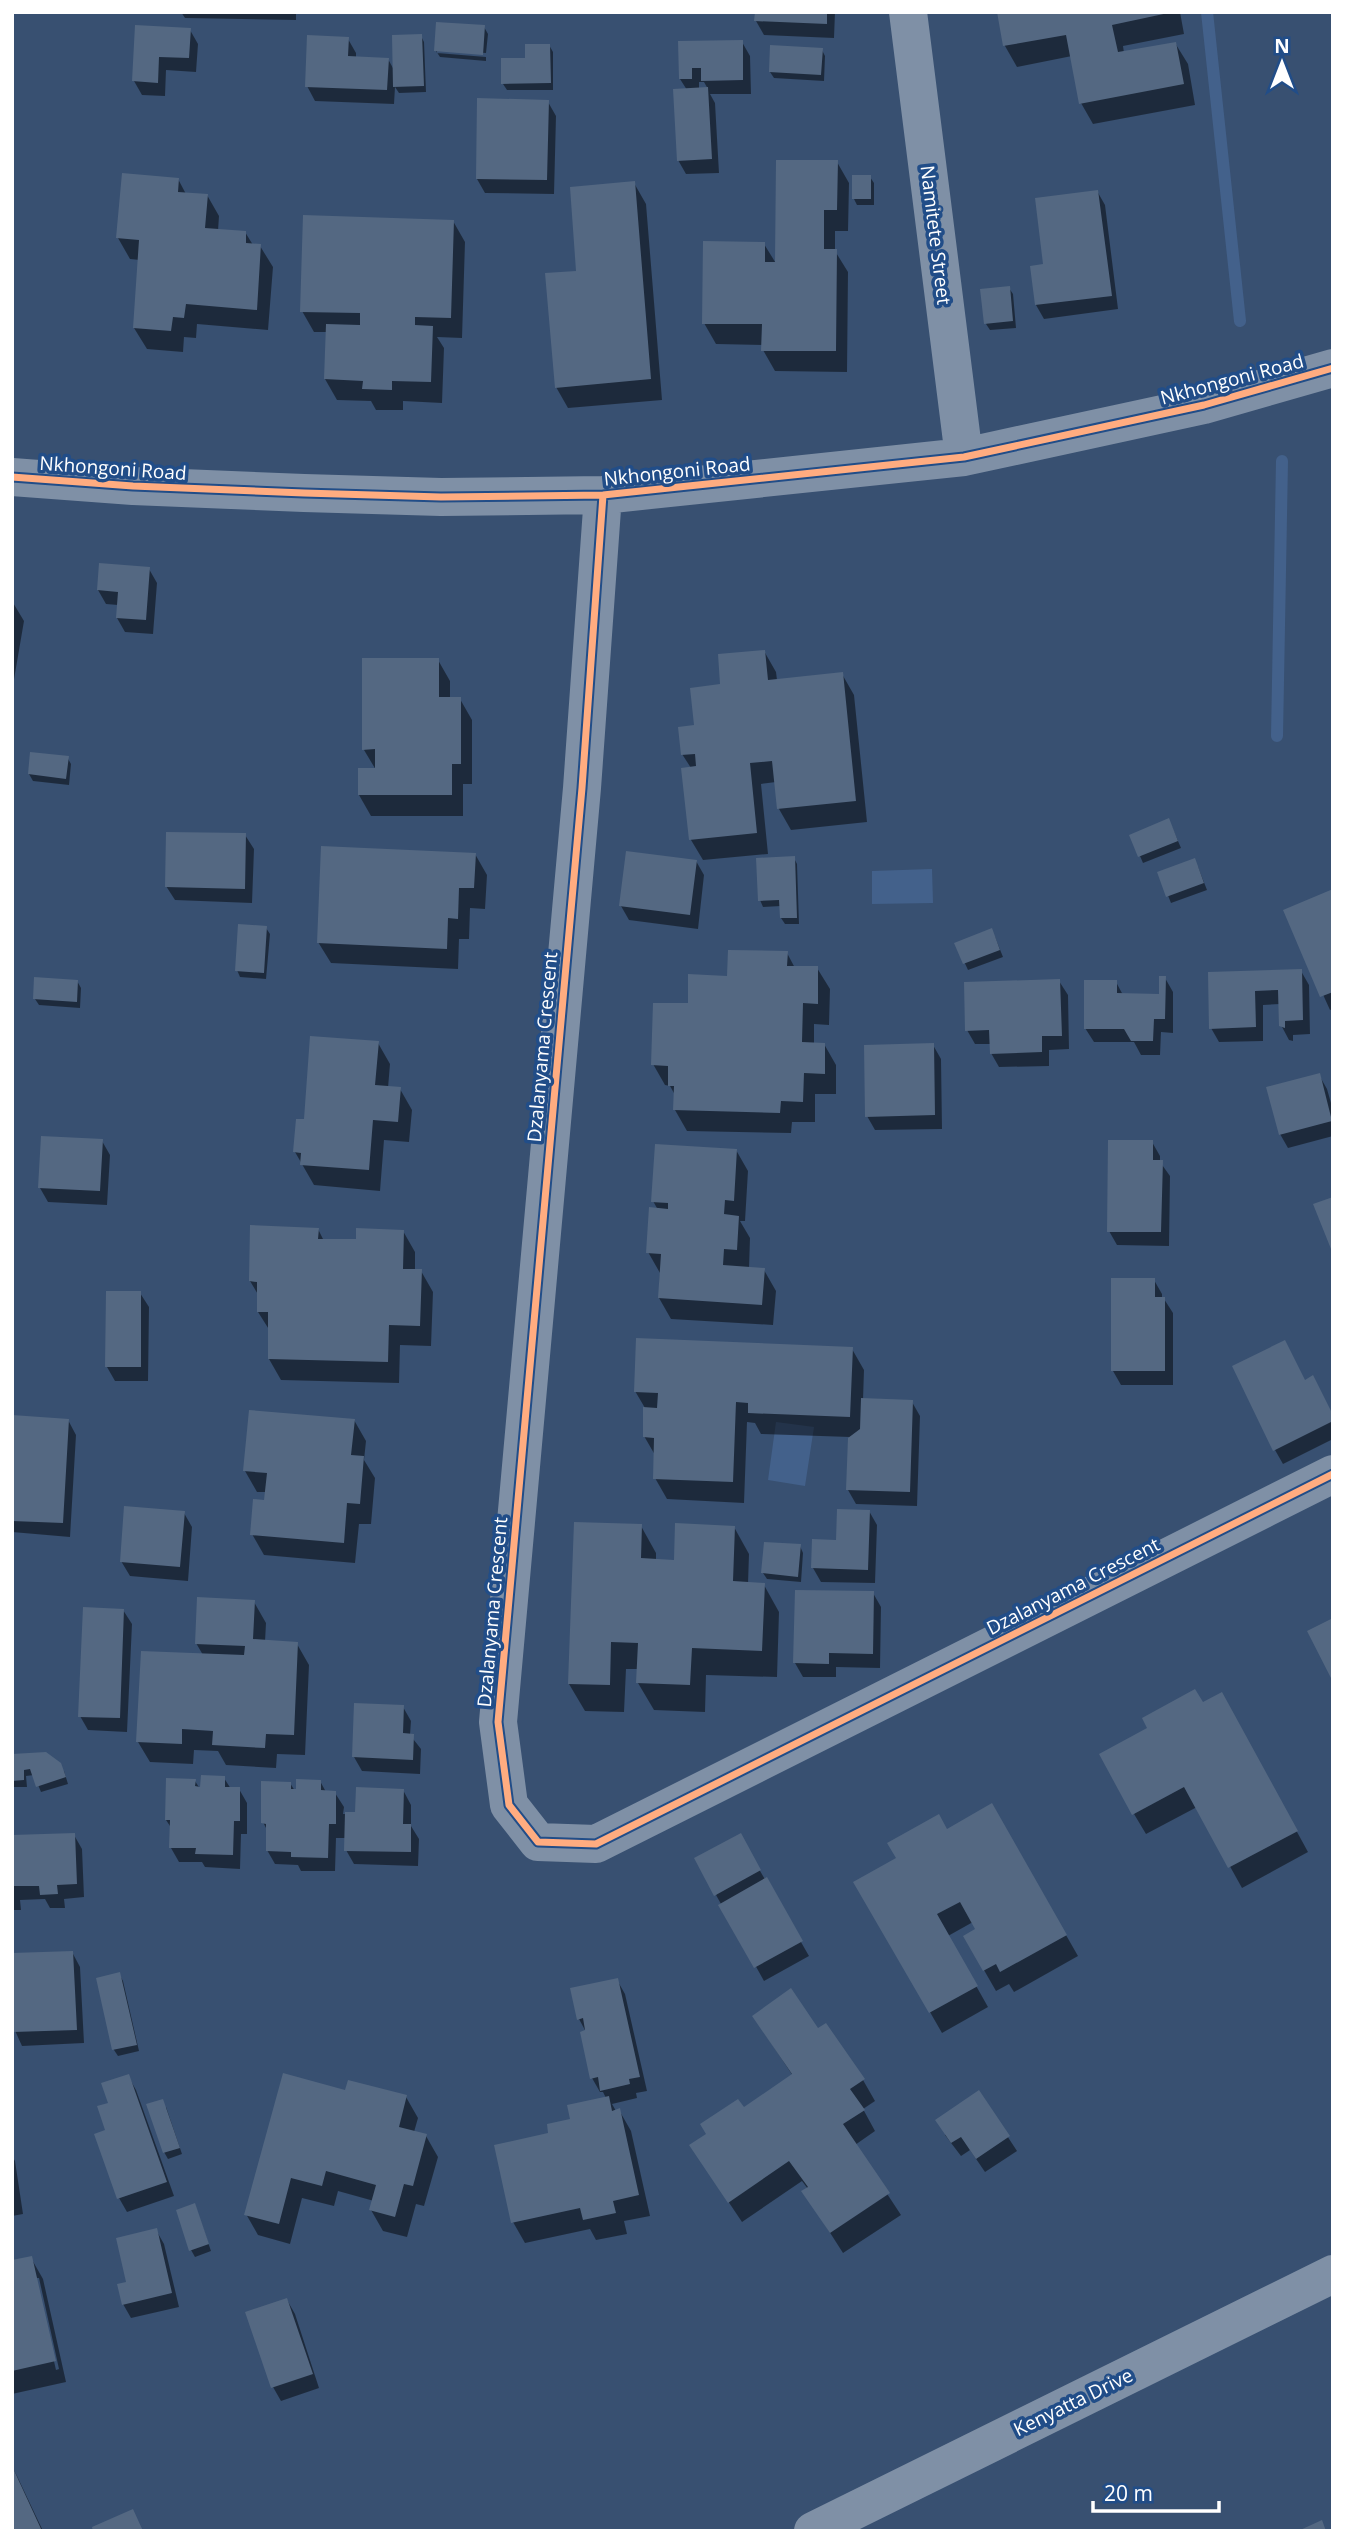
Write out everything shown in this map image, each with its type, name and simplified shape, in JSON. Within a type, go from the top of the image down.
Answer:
[{"type":"street","name":"Namitete Street","points":[[908,12],[964,457]]},
{"type":"street","name":"Nkhongoni Road","points":[[12,477],[133,486],[304,493],[441,497],[603,495],[964,457],[1204,405],[1333,368]]},
{"type":"street","name":"Dzalanyama Crescent","points":[[603,495],[582,788],[498,1722],[509,1805],[538,1842],[596,1844],[1333,1474]]},
{"type":"street","name":"Kenyatta Drive","points":[[813,2531],[1333,2274]]},
{"type":"water","points":[[932,869],[933,903],[872,904],[872,871]]},
{"type":"water","points":[[776,1422],[814,1427],[805,1486],[768,1480]]},
{"type":"building","points":[[755,12],[827,12],[827,24],[754,21]]},
{"type":"building","points":[[997,12],[1173,12],[1112,25],[1118,52],[1176,42],[1184,84],[1079,104],[1066,35],[1003,46]]},
{"type":"building","points":[[436,22],[485,25],[483,55],[434,51]]},
{"type":"building","points":[[135,25],[191,28],[189,58],[159,57],[158,83],[132,81]]},
{"type":"building","points":[[422,34],[424,86],[393,87],[392,35]]},
{"type":"building","points":[[307,35],[349,37],[348,56],[389,58],[387,90],[305,87]]},
{"type":"building","points":[[743,40],[743,80],[701,81],[701,68],[692,68],[692,79],[679,79],[678,41]]},
{"type":"building","points":[[525,44],[550,44],[551,83],[501,84],[501,58],[525,58]]},
{"type":"building","points":[[770,45],[823,48],[821,75],[769,72]]},
{"type":"building","points":[[708,87],[712,159],[677,161],[673,89]]},
{"type":"building","points":[[477,98],[549,100],[547,180],[476,179]]},
{"type":"building","points":[[776,160],[838,160],[837,210],[824,210],[824,249],[837,249],[836,351],[761,351],[762,324],[702,324],[703,241],[765,242],[765,262],[775,262]]},
{"type":"building","points":[[122,173],[179,178],[178,192],[208,194],[205,228],[246,231],[246,243],[261,244],[257,310],[186,304],[184,318],[173,317],[171,331],[133,328],[139,240],[116,238]]},
{"type":"building","points":[[852,175],[871,175],[871,199],[852,199]]},
{"type":"building","points":[[635,181],[651,379],[555,388],[545,273],[576,271],[570,187]]},
{"type":"building","points":[[1098,190],[1112,296],[1035,305],[1030,266],[1043,264],[1035,198]]},
{"type":"building","points":[[303,215],[454,220],[451,318],[415,317],[415,325],[433,326],[431,382],[392,381],[392,390],[362,389],[363,381],[324,379],[326,324],[360,325],[360,313],[300,312]]},
{"type":"building","points":[[1010,286],[1013,321],[984,324],[980,289]]},
{"type":"building","points":[[99,563],[150,567],[146,620],[116,618],[118,592],[97,590]]},
{"type":"building","points":[[765,650],[768,680],[843,672],[856,801],[777,809],[772,761],[750,763],[757,833],[689,840],[681,768],[696,766],[695,754],[681,755],[678,727],[694,725],[690,688],[720,684],[718,654]]},
{"type":"building","points":[[362,658],[439,658],[439,697],[461,697],[461,764],[452,764],[452,795],[358,795],[358,768],[375,768],[375,749],[362,750]]},
{"type":"building","points":[[30,752],[69,756],[66,779],[28,774]]},
{"type":"building","points":[[1169,818],[1178,841],[1138,857],[1129,835]]},
{"type":"building","points":[[166,832],[246,833],[245,889],[165,887]]},
{"type":"building","points":[[321,846],[476,853],[474,888],[459,888],[458,919],[448,918],[447,949],[317,943]]},
{"type":"building","points":[[626,851],[697,860],[690,915],[619,906]]},
{"type":"building","points":[[795,856],[797,918],[780,918],[779,900],[758,901],[756,858]]},
{"type":"building","points":[[1195,858],[1204,883],[1166,897],[1157,872]]},
{"type":"building","points":[[1333,889],[1333,992],[1320,997],[1283,910]]},
{"type":"building","points":[[238,924],[267,926],[264,973],[235,971]]},
{"type":"building","points":[[992,928],[1000,950],[963,964],[954,943]]},
{"type":"building","points":[[728,950],[788,951],[787,966],[818,966],[818,1004],[803,1003],[802,1042],[825,1043],[825,1074],[804,1073],[803,1102],[781,1101],[780,1113],[673,1110],[674,1086],[668,1086],[668,1066],[651,1065],[653,1003],[688,1003],[688,974],[727,976]]},
{"type":"building","points":[[1302,969],[1303,1020],[1285,1021],[1285,1028],[1279,1026],[1278,990],[1255,991],[1256,1027],[1209,1029],[1208,972]]},
{"type":"building","points":[[1159,976],[1166,976],[1165,1019],[1154,1019],[1153,1041],[1131,1041],[1124,1029],[1084,1029],[1084,980],[1117,980],[1117,993],[1159,994]]},
{"type":"building","points":[[34,977],[78,980],[77,1002],[33,999]]},
{"type":"building","points":[[1060,979],[1062,1036],[1042,1036],[1042,1052],[990,1054],[989,1030],[965,1031],[964,982]]},
{"type":"building","points":[[310,1036],[379,1041],[375,1085],[401,1087],[398,1122],[373,1120],[369,1170],[300,1165],[301,1153],[293,1152],[296,1119],[304,1119]]},
{"type":"building","points":[[934,1043],[935,1115],[865,1117],[864,1045]]},
{"type":"building","points":[[1320,1073],[1332,1121],[1279,1135],[1266,1087]]},
{"type":"building","points":[[41,1136],[103,1139],[100,1191],[38,1188]]},
{"type":"building","points":[[1108,1140],[1153,1140],[1153,1160],[1163,1160],[1161,1232],[1107,1232]]},
{"type":"building","points":[[655,1144],[737,1149],[734,1201],[725,1200],[724,1214],[739,1216],[737,1250],[724,1249],[723,1265],[765,1268],[762,1305],[658,1298],[661,1254],[646,1253],[649,1207],[668,1209],[668,1203],[651,1202]]},
{"type":"building","points":[[1333,1197],[1333,1254],[1313,1204]]},
{"type":"building","points":[[250,1225],[319,1228],[318,1239],[356,1239],[356,1228],[404,1230],[403,1269],[422,1269],[420,1326],[389,1325],[388,1362],[268,1359],[268,1312],[257,1312],[257,1282],[249,1281]]},
{"type":"building","points":[[1111,1278],[1155,1278],[1155,1297],[1165,1297],[1165,1371],[1111,1371]]},
{"type":"building","points":[[106,1291],[141,1291],[141,1367],[105,1367]]},
{"type":"building","points":[[636,1338],[853,1347],[850,1417],[748,1413],[748,1403],[736,1402],[733,1482],[653,1479],[654,1438],[643,1437],[643,1407],[657,1408],[658,1393],[634,1392]]},
{"type":"building","points":[[1285,1340],[1305,1380],[1313,1375],[1333,1415],[1333,1421],[1273,1451],[1232,1366]]},
{"type":"building","points":[[861,1398],[913,1400],[910,1492],[846,1490],[848,1438],[860,1429]]},
{"type":"building","points":[[249,1410],[355,1419],[351,1455],[364,1456],[360,1504],[347,1503],[344,1543],[250,1535],[253,1499],[264,1500],[267,1473],[243,1471]]},
{"type":"building","points":[[12,1415],[69,1419],[63,1523],[12,1521]]},
{"type":"building","points":[[124,1506],[185,1511],[180,1567],[120,1562]]},
{"type":"building","points":[[837,1509],[870,1510],[868,1570],[811,1568],[812,1539],[836,1540]]},
{"type":"building","points":[[574,1522],[642,1524],[641,1558],[674,1560],[675,1523],[735,1526],[733,1581],[765,1583],[762,1651],[692,1648],[690,1685],[636,1683],[638,1643],[611,1642],[610,1685],[568,1684]]},
{"type":"building","points":[[764,1542],[801,1544],[798,1577],[761,1573]]},
{"type":"building","points":[[795,1590],[874,1591],[873,1654],[829,1653],[829,1664],[793,1663]]},
{"type":"building","points":[[197,1597],[255,1600],[253,1639],[298,1642],[294,1735],[266,1734],[265,1748],[212,1745],[213,1731],[182,1729],[182,1744],[136,1742],[141,1651],[244,1655],[245,1646],[195,1644]]},
{"type":"building","points":[[83,1607],[124,1609],[120,1718],[78,1717]]},
{"type":"building","points":[[1333,1618],[1333,1682],[1307,1631]]},
{"type":"building","points":[[1195,1689],[1203,1702],[1222,1692],[1298,1831],[1228,1868],[1184,1787],[1132,1815],[1099,1754],[1147,1728],[1142,1718]]},
{"type":"building","points":[[354,1703],[404,1705],[403,1733],[414,1734],[413,1760],[352,1757]]},
{"type":"building","points":[[46,1752],[61,1763],[66,1777],[36,1787],[30,1769],[24,1770],[24,1780],[12,1781],[12,1754]]},
{"type":"building","points":[[201,1775],[225,1776],[225,1787],[240,1787],[240,1821],[234,1821],[233,1855],[195,1854],[196,1848],[169,1848],[170,1820],[165,1820],[166,1778],[196,1779],[195,1786],[200,1787]]},
{"type":"building","points":[[296,1779],[321,1780],[321,1790],[336,1791],[336,1824],[329,1824],[328,1858],[291,1857],[291,1852],[266,1851],[266,1824],[261,1823],[261,1781],[291,1782],[291,1789],[296,1789]]},
{"type":"building","points":[[356,1787],[404,1789],[403,1824],[411,1824],[411,1852],[344,1851],[345,1812],[355,1812]]},
{"type":"building","points":[[992,1803],[1067,1935],[1000,1972],[996,1964],[983,1971],[963,1936],[975,1929],[960,1902],[937,1914],[978,1986],[929,2013],[853,1882],[896,1858],[887,1843],[939,1814],[947,1829]]},
{"type":"building","points":[[75,1833],[77,1884],[57,1885],[58,1894],[40,1895],[39,1886],[12,1886],[12,1835]]},
{"type":"building","points":[[741,1833],[761,1870],[714,1896],[694,1858]]},
{"type":"building","points":[[767,1877],[803,1941],[754,1968],[718,1905]]},
{"type":"building","points":[[73,1951],[77,2030],[13,2032],[12,1953]]},
{"type":"building","points":[[120,1972],[137,2045],[112,2050],[96,1978]]},
{"type":"building","points":[[618,1978],[640,2077],[629,2079],[630,2084],[600,2091],[598,2077],[590,2079],[580,2032],[585,2030],[583,2018],[577,2020],[570,1988]]},
{"type":"building","points":[[791,1988],[818,2028],[826,2023],[865,2079],[850,2089],[865,2110],[843,2124],[890,2193],[830,2233],[801,2191],[808,2187],[789,2161],[728,2203],[689,2145],[706,2134],[700,2124],[738,2099],[744,2107],[792,2074],[752,2016]]},
{"type":"building","points":[[283,2073],[345,2090],[348,2080],[407,2095],[399,2127],[427,2134],[413,2186],[404,2184],[395,2217],[369,2210],[376,2185],[326,2171],[322,2186],[291,2178],[279,2224],[244,2215]]},
{"type":"building","points":[[129,2074],[167,2182],[117,2199],[94,2134],[105,2130],[97,2106],[108,2103],[101,2083]]},
{"type":"building","points":[[979,2090],[1010,2136],[976,2159],[961,2137],[951,2143],[935,2120]]},
{"type":"building","points":[[609,2096],[612,2111],[620,2108],[639,2195],[613,2201],[616,2213],[583,2220],[580,2208],[511,2223],[494,2145],[548,2133],[547,2124],[570,2119],[567,2105]]},
{"type":"building","points":[[163,2099],[180,2148],[163,2153],[146,2104]]},
{"type":"building","points":[[195,2203],[209,2244],[189,2251],[176,2210]]},
{"type":"building","points":[[157,2228],[172,2293],[122,2305],[117,2284],[126,2282],[116,2238]]},
{"type":"building","points":[[32,2256],[56,2361],[12,2371],[12,2260]]},
{"type":"building","points":[[287,2298],[313,2374],[271,2388],[245,2312]]},
{"type":"building","points":[[12,2466],[42,2531],[12,2531]]},
{"type":"building","points":[[133,2509],[143,2531],[93,2531],[92,2527]]},
{"type":"building","points":[[1322,2520],[1326,2531],[1298,2531]]},
{"type":"waterway","points":[[1207,12],[1240,321]]},
{"type":"waterway","points":[[1277,736],[1282,461]]},
{"type":"cycle path","points":[[12,477],[133,486],[304,493],[441,497],[603,495],[964,457],[1204,405],[1333,368]]},
{"type":"cycle path","points":[[603,495],[582,788],[498,1722],[509,1805],[538,1842],[596,1844],[1333,1474]]}]
